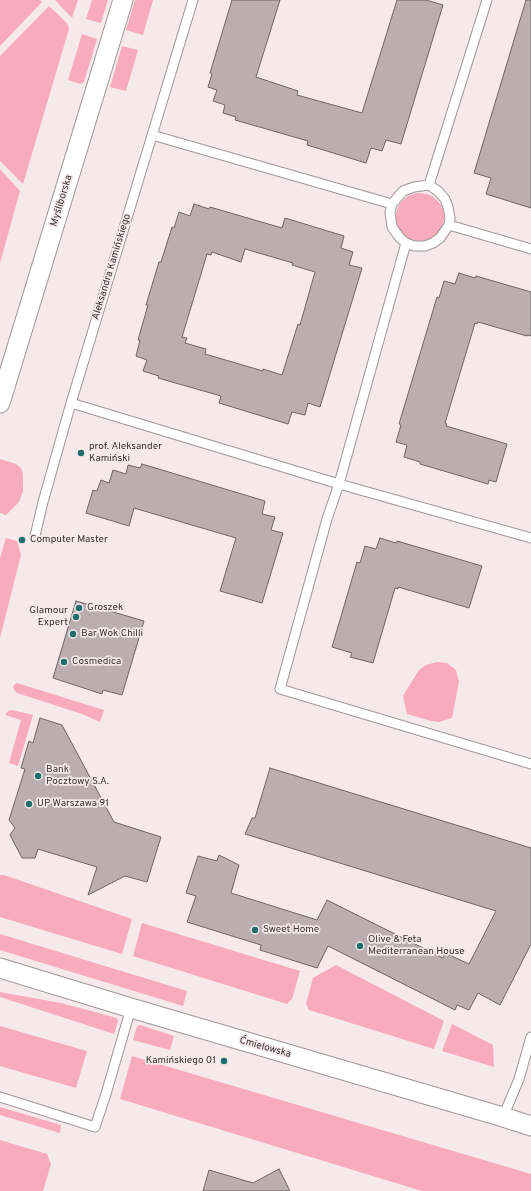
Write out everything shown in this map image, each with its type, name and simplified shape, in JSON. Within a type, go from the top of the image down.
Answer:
[{"type":"street","name":"Myśliborska","points":[[0,403],[123,0]]},
{"type":"street","name":"Ćmielowska","points":[[0,968],[531,1126]]},
{"type":"lane","name":"Aleksandra Kamińskiego","points":[[35,536],[43,502],[71,404],[193,0]]},
{"type":"lane","points":[[429,185],[487,0]]},
{"type":"lane","points":[[152,135],[392,204]]},
{"type":"lane","points":[[429,185],[445,198],[450,218],[449,225],[444,234],[433,243],[425,246],[414,246],[406,243],[400,238],[392,227],[390,212],[392,204],[403,191],[414,187],[429,185]]},
{"type":"lane","points":[[449,225],[531,249]]},
{"type":"lane","points":[[406,243],[280,690],[531,764]]},
{"type":"lane","points":[[71,404],[339,484],[531,538]]},
{"type":"lane","points":[[0,1097],[95,1127],[131,1008]]},
{"type":"lane","points":[[503,1117],[519,1079],[531,1037]]},
{"type":"shaded area","points":[[0,0],[40,0],[42,2],[0,46]]},
{"type":"shaded area","points":[[55,0],[78,0],[72,18]]},
{"type":"shaded area","points":[[92,0],[108,0],[101,23],[86,19]]},
{"type":"shaded area","points":[[135,0],[153,0],[143,35],[126,30]]},
{"type":"shaded area","points":[[49,6],[64,20],[69,29],[23,184],[0,161],[0,56]]},
{"type":"shaded area","points":[[82,34],[97,39],[84,82],[80,84],[68,80]]},
{"type":"shaded area","points":[[122,46],[138,50],[126,91],[110,87]]},
{"type":"shaded area","points":[[0,169],[20,191],[0,263]]},
{"type":"shaded area","points":[[415,193],[425,193],[434,197],[440,203],[444,212],[444,222],[440,231],[434,237],[425,241],[415,241],[406,237],[400,231],[396,222],[396,212],[400,203],[406,197]]},
{"type":"shaded area","points":[[0,459],[16,464],[21,468],[23,474],[23,491],[19,502],[6,515],[0,513]]},
{"type":"shaded area","points":[[6,538],[17,541],[21,555],[0,638],[0,558]]},
{"type":"shaded area","points":[[437,662],[447,663],[456,670],[459,682],[452,718],[439,722],[407,714],[403,696],[419,670],[426,665]]},
{"type":"shaded area","points":[[17,683],[104,710],[100,722],[82,714],[17,693],[13,687]]},
{"type":"shaded area","points":[[12,710],[33,715],[18,766],[9,763],[21,720],[5,715],[8,711]]},
{"type":"shaded area","points":[[0,875],[4,875],[132,919],[122,954],[0,917]]},
{"type":"shaded area","points":[[142,923],[300,971],[292,999],[287,1004],[133,956]]},
{"type":"shaded area","points":[[0,934],[187,991],[183,1006],[0,950]]},
{"type":"shaded area","points":[[336,965],[444,1021],[434,1049],[309,1010],[306,1004],[313,978]]},
{"type":"shaded area","points":[[0,992],[61,1003],[117,1018],[118,1021],[114,1034],[0,997]]},
{"type":"shaded area","points":[[452,1024],[493,1045],[494,1067],[442,1051]]},
{"type":"shaded area","points":[[140,1025],[174,1036],[170,1050],[133,1040],[137,1026]]},
{"type":"shaded area","points":[[0,1026],[87,1051],[76,1088],[0,1066]]},
{"type":"shaded area","points":[[132,1056],[531,1174],[531,1191],[422,1191],[120,1099]]},
{"type":"shaded area","points":[[0,1107],[61,1125],[60,1133],[0,1115]]},
{"type":"shaded area","points":[[0,1140],[47,1154],[51,1164],[43,1191],[0,1191]]},
{"type":"building","points":[[232,0],[280,0],[256,77],[298,91],[297,95],[362,113],[397,0],[426,0],[443,5],[401,144],[386,140],[382,151],[371,148],[366,163],[307,145],[308,141],[235,120],[236,117],[223,113],[225,105],[213,101],[217,90],[208,87],[212,74],[210,73]]},
{"type":"building","points":[[526,0],[531,0],[531,208],[486,194],[491,178],[474,173]]},
{"type":"building","points":[[194,204],[209,209],[210,207],[282,228],[285,218],[344,236],[341,248],[353,252],[349,265],[362,268],[320,407],[308,403],[305,415],[292,412],[288,424],[219,403],[221,396],[158,378],[159,376],[143,371],[147,360],[136,356],[140,340],[138,340],[148,305],[146,305],[159,262],[161,262],[172,227],[174,228],[179,212],[190,216]],"holes":[[[245,249],[293,263],[292,265],[315,272],[300,325],[298,324],[282,375],[205,354],[206,349],[185,343],[187,338],[182,337],[207,254],[211,255],[212,252],[241,262]]]},
{"type":"building","points":[[459,273],[475,278],[476,276],[531,292],[531,336],[478,322],[477,324],[475,323],[445,423],[447,424],[446,426],[507,444],[496,482],[489,480],[488,484],[420,464],[420,462],[404,457],[407,445],[396,442],[401,425],[399,424],[437,297],[439,298],[444,281],[455,284]]},
{"type":"building","points":[[142,464],[265,501],[262,514],[275,517],[271,530],[283,533],[262,603],[220,591],[236,538],[134,508],[129,526],[86,513],[93,490],[97,491],[101,480],[109,483],[113,470],[126,474],[128,465],[140,468]]},
{"type":"building","points":[[380,538],[396,543],[397,541],[482,566],[469,608],[398,587],[398,589],[395,588],[373,663],[350,657],[352,653],[332,647],[357,562],[360,563],[365,546],[376,549]]},
{"type":"building","points":[[76,601],[144,621],[122,695],[103,690],[102,694],[53,678]]},
{"type":"building","points":[[40,718],[62,725],[114,822],[161,837],[147,882],[125,876],[88,895],[97,867],[38,849],[35,858],[22,858],[10,835],[15,828],[9,820],[25,769],[21,768],[29,741],[33,743]]},
{"type":"building","points":[[270,768],[531,848],[531,944],[500,1005],[478,993],[469,1010],[457,1005],[455,1010],[328,946],[317,968],[260,950],[261,945],[187,922],[196,896],[186,893],[198,856],[217,861],[219,855],[239,865],[231,893],[317,920],[327,900],[443,958],[445,953],[469,964],[496,911],[245,834],[252,818],[255,818]]},
{"type":"building","points":[[279,1169],[290,1191],[203,1191],[209,1170],[253,1183]]},
{"type":"place","name":"prof. Aleksander Kamiński","points":[[81,453]]},
{"type":"place","name":"Computer Master","points":[[22,540]]},
{"type":"place","name":"Groszek","points":[[79,608]]},
{"type":"place","name":"Glamour Expert","points":[[76,617]]},
{"type":"place","name":"Bar Wok Chilli","points":[[73,634]]},
{"type":"place","name":"Cosmedica","points":[[64,662]]},
{"type":"place","name":"Bank Pocztowy S.A.","points":[[38,776]]},
{"type":"place","name":"UP Warszawa 91","points":[[29,804]]},
{"type":"place","name":"Sweet Home","points":[[255,930]]},
{"type":"place","name":"Olive & Feta Mediterranean House","points":[[360,946]]},
{"type":"place","name":"Kamińskiego 01","points":[[224,1061]]}]
